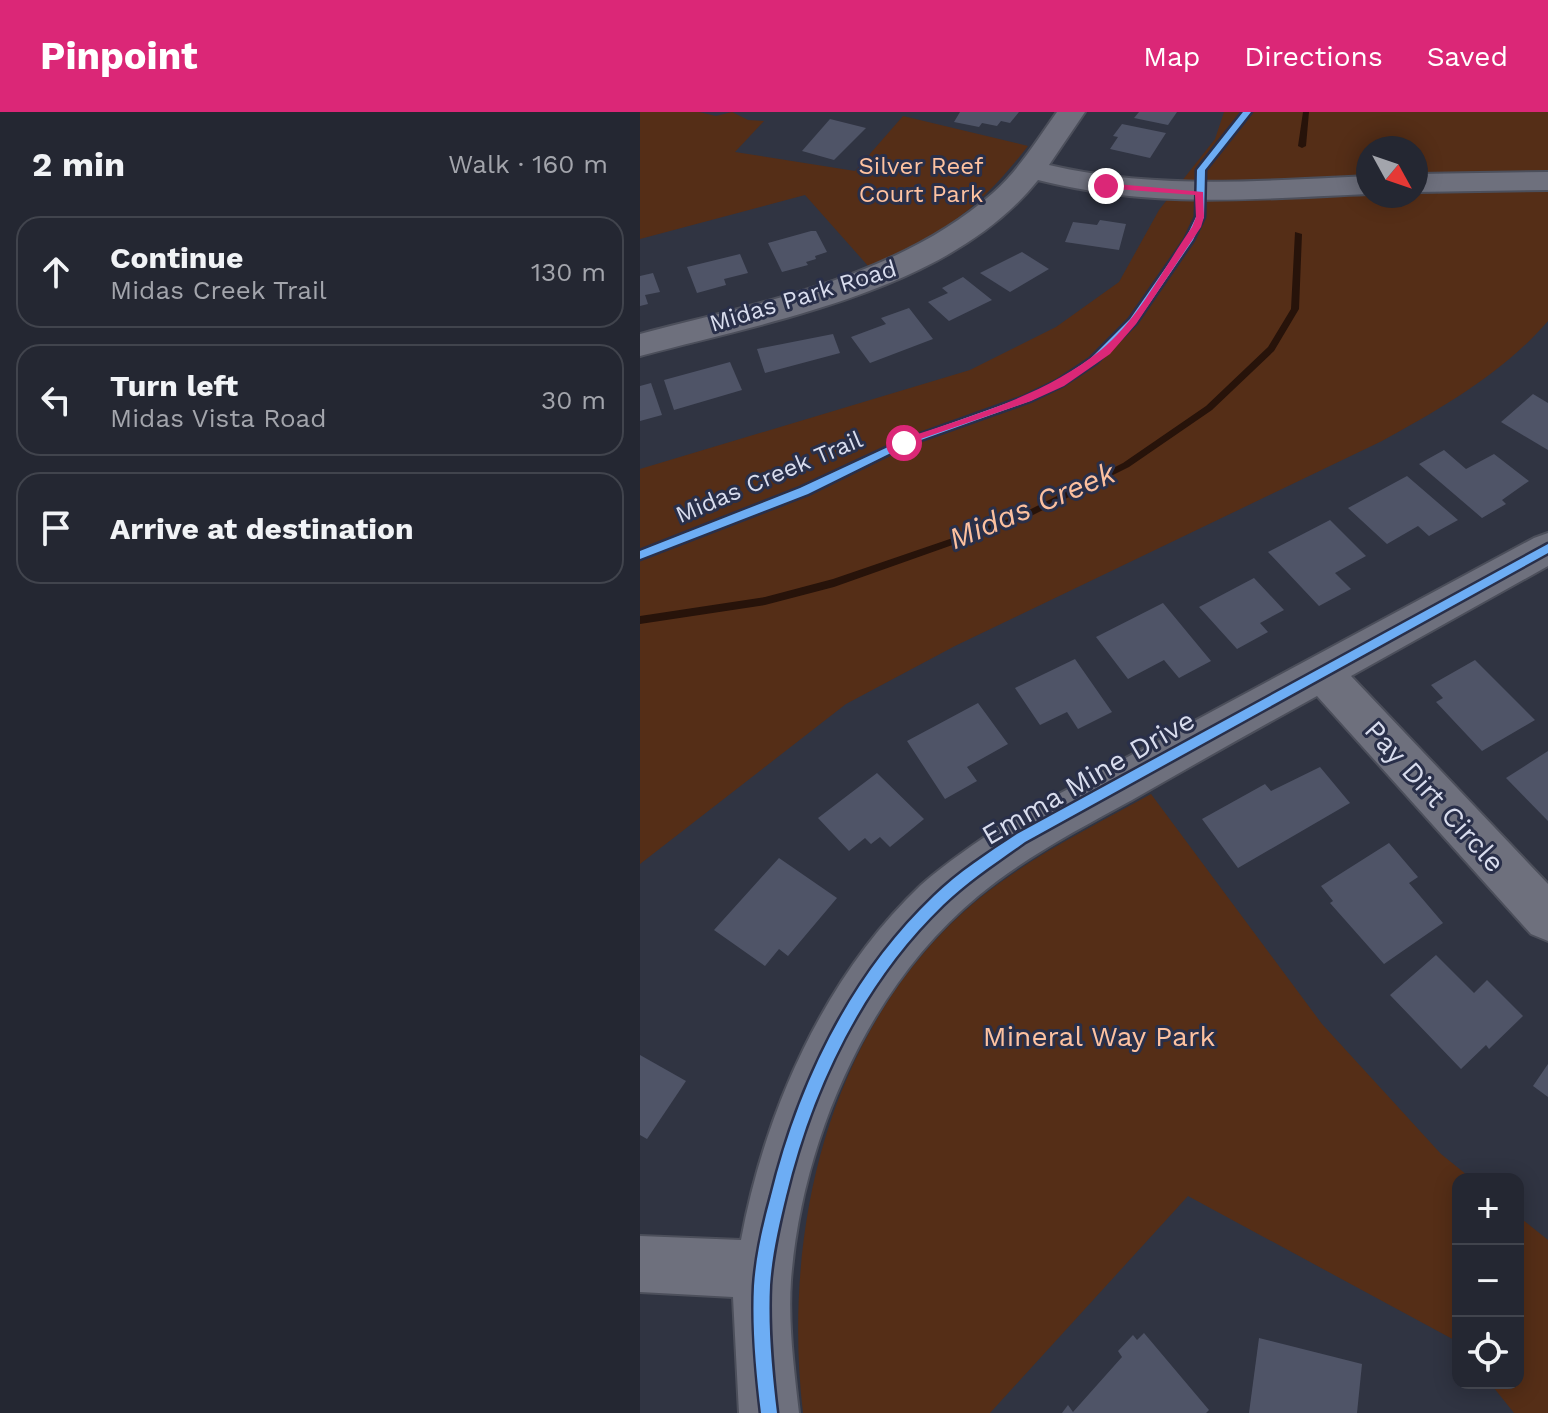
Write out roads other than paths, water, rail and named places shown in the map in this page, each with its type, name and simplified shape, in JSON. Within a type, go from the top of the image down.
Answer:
[{"type":"street","name":"Midas Park Road","points":[[640,345],[853,284],[908,263],[975,224],[1006,197],[1071,112]]},
{"type":"street","points":[[1030,169],[1106,186],[1150,191],[1356,185]]},
{"type":"street","points":[[1428,183],[1548,181]]},
{"type":"street","name":"Emma Mine Drive","points":[[769,1413],[765,1377],[763,1270],[783,1172],[814,1083],[850,1011],[892,952],[931,907],[975,870],[1021,838],[1548,548]]},
{"type":"street","name":"Pay Dirt Circle","points":[[1322,673],[1548,918]]},
{"type":"street","points":[[640,1264],[763,1270]]},
{"type":"waterway","name":"Midas Creek","points":[[1302,146],[1306,112]]},
{"type":"waterway","name":"Midas Creek","points":[[640,620],[765,601],[834,583],[1020,518],[1126,465],[1209,408],[1271,349],[1295,309],[1298,234]]},
{"type":"park label","name":"Silver Reef Court Park","points":[[921,180]]},
{"type":"park label","name":"Mineral Way Park","points":[[1099,1036]]}]
